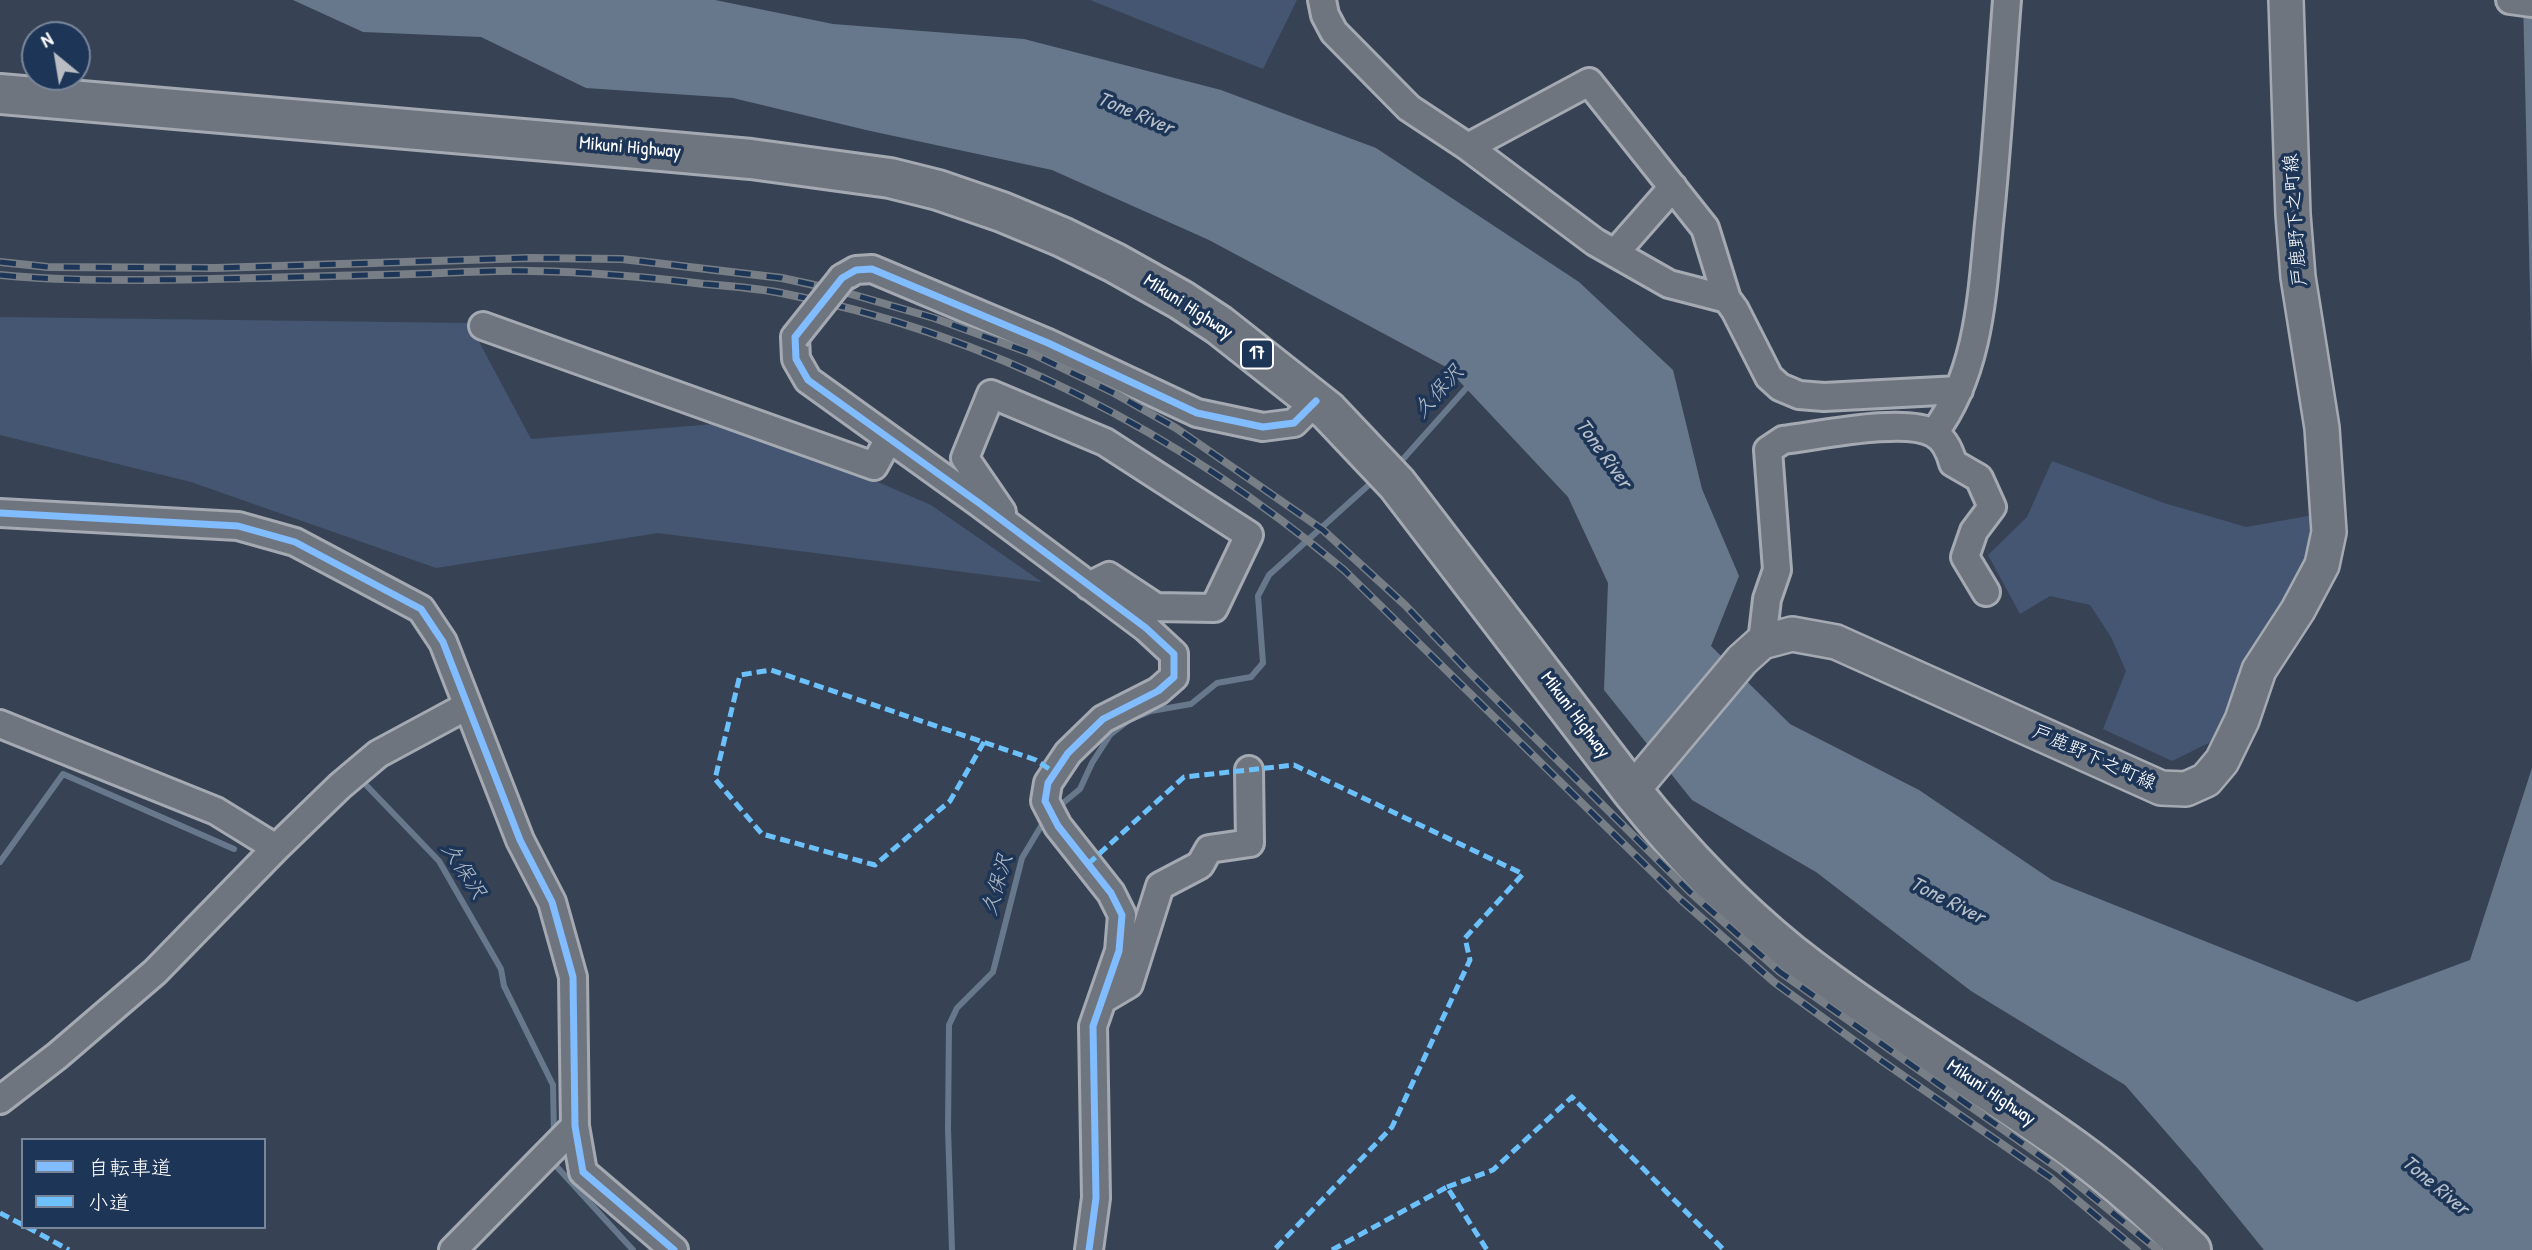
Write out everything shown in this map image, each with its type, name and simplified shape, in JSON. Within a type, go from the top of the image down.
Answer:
[{"type":"highway","name":"Mikuni Highway","points":[[0,94],[662,150],[890,178],[938,190],[1002,212],[1115,263],[1219,325],[1328,411],[1397,484],[1641,782],[1669,837],[1716,886],[1790,953],[1898,1031],[2076,1150],[2126,1190],[2191,1250]]},
{"type":"main road","name":"戸鹿野下之町線","points":[[1752,651],[1792,634],[1836,642],[2161,788],[2186,789],[2206,780],[2222,761],[2242,720],[2259,670],[2298,610],[2322,565],[2329,532],[2322,428],[2298,276],[2293,214],[2286,0]]},
{"type":"main road","points":[[1641,782],[1752,651]]},
{"type":"street","points":[[1322,0],[1325,15],[1334,32],[1409,108],[1468,147],[1595,242],[1669,284],[1727,299]]},
{"type":"street","points":[[1934,433],[1947,415],[1968,369],[1983,289],[2007,0]]},
{"type":"street","points":[[2510,0],[2532,3]]},
{"type":"street","points":[[1468,147],[1590,82],[1705,228],[1727,299],[1769,377],[1780,387],[1799,395],[1824,397],[1959,390]]},
{"type":"street","points":[[1615,253],[1673,187]]},
{"type":"street","points":[[1089,1250],[1096,1198],[1093,1026],[1119,951],[1122,915],[1111,893],[1058,825],[1045,801],[1048,783],[1068,753],[1103,719],[1158,691],[1174,677],[1174,654],[1146,628],[808,380],[796,359],[794,337],[842,278],[856,270],[872,269],[1048,343],[1197,413],[1263,427],[1294,423],[1316,401]]},
{"type":"street","points":[[483,326],[874,466],[889,439]]},
{"type":"street","points":[[1015,530],[965,458],[991,394],[1105,442],[1249,534],[1214,608],[1156,607],[1108,576],[1089,586]]},
{"type":"street","points":[[1752,651],[1777,570],[1768,450],[1783,440],[1900,425],[1934,433],[1950,449],[1953,463],[1979,478],[1992,507],[1974,531],[1965,557],[1986,592]]},
{"type":"street","points":[[0,513],[238,526],[295,542],[421,609],[443,642],[520,841],[552,902],[573,976],[575,1126],[583,1172],[674,1250]]},
{"type":"street","points":[[0,1100],[57,1056],[155,972],[275,848],[378,754],[467,706]]},
{"type":"street","points":[[0,724],[216,811],[275,848]]},
{"type":"street","points":[[1102,1000],[1129,984],[1160,886],[1200,865],[1209,849],[1250,843],[1249,770]]},
{"type":"street","points":[[453,1250],[575,1126]]},
{"type":"shaded area","points":[[1090,0],[1297,0],[1263,69]]},
{"type":"shaded area","points":[[0,317],[469,323],[531,439],[739,422],[931,505],[1042,582],[658,533],[436,568],[191,482],[0,435]]},
{"type":"shaded area","points":[[2052,461],[2164,503],[2246,527],[2330,512],[2221,737],[2172,761],[2103,729],[2126,671],[2111,637],[2090,605],[2050,596],[2020,614],[1988,555],[2027,517]]},
{"type":"water","name":"Tone River","points":[[293,0],[715,0],[833,24],[1024,39],[1221,90],[1376,148],[1579,282],[1673,370],[1702,489],[1739,576],[1711,646],[1790,724],[1919,790],[2052,880],[2357,1002],[2470,960],[2532,768],[2532,1250],[2264,1250],[2125,1085],[1971,991],[1816,872],[1692,800],[1604,690],[1608,583],[1568,497],[1446,367],[1209,240],[1052,170],[733,98],[586,88],[481,37],[363,32]]},
{"type":"water","points":[[2523,0],[2532,0],[2532,374]]},
{"type":"waterway","name":"久保沢","points":[[1404,458],[1470,384]]},
{"type":"waterway","name":"久保沢","points":[[1057,808],[1080,789],[1092,763],[1110,735],[1129,720],[1151,711],[1191,704],[1217,683],[1251,677],[1263,663],[1258,596],[1269,575],[1372,482]]},
{"type":"waterway","name":"久保沢","points":[[0,862],[63,774],[234,849]]},
{"type":"waterway","name":"久保沢","points":[[367,786],[439,861],[501,969],[504,986],[553,1085],[554,1136]]},
{"type":"waterway","name":"久保沢","points":[[952,1250],[948,1129],[949,1025],[957,1008],[993,972],[1022,858],[1046,818]]},
{"type":"waterway","name":"久保沢","points":[[557,1167],[633,1250]]},
{"type":"railway","points":[[0,262],[48,267],[216,268],[529,258],[622,259],[782,278],[837,290],[934,318],[1033,354],[1114,393],[1176,428],[1323,530],[1405,605],[1690,892],[1780,972],[2059,1169],[2158,1250]]},
{"type":"railway","points":[[0,275],[56,279],[149,280],[518,271],[640,277],[781,293],[858,311],[934,334],[1008,362],[1150,433],[1217,475],[1282,521],[1344,570],[1680,899],[1774,982],[1882,1061],[2051,1178],[2137,1250]]},
{"type":"marked path","points":[[984,742],[950,801],[875,865],[762,834],[715,779],[740,675],[771,670],[1036,760],[1055,773]]},
{"type":"marked path","points":[[1088,864],[1184,777],[1294,765],[1523,874],[1465,938],[1470,960],[1392,1127],[1274,1250]]},
{"type":"marked path","points":[[1447,1187],[1493,1170],[1572,1097],[1724,1250]]},
{"type":"marked path","points":[[1332,1250],[1447,1187],[1487,1250]]},
{"type":"marked path","points":[[0,1213],[21,1224]]},
{"type":"marked path","points":[[31,1229],[69,1250]]},
{"type":"cycle path","points":[[1089,1250],[1096,1198],[1093,1026],[1119,951],[1122,915],[1111,893],[1058,826],[1045,801],[1048,783],[1068,753],[1103,719],[1158,691],[1174,677],[1174,654],[1146,628],[808,380],[796,359],[795,337],[842,278],[856,270],[872,269],[1048,343],[1197,413],[1263,427],[1294,423],[1316,401]]},
{"type":"cycle path","points":[[0,513],[238,526],[295,542],[421,609],[443,642],[520,840],[552,902],[573,977],[575,1126],[583,1172],[674,1250]]}]
